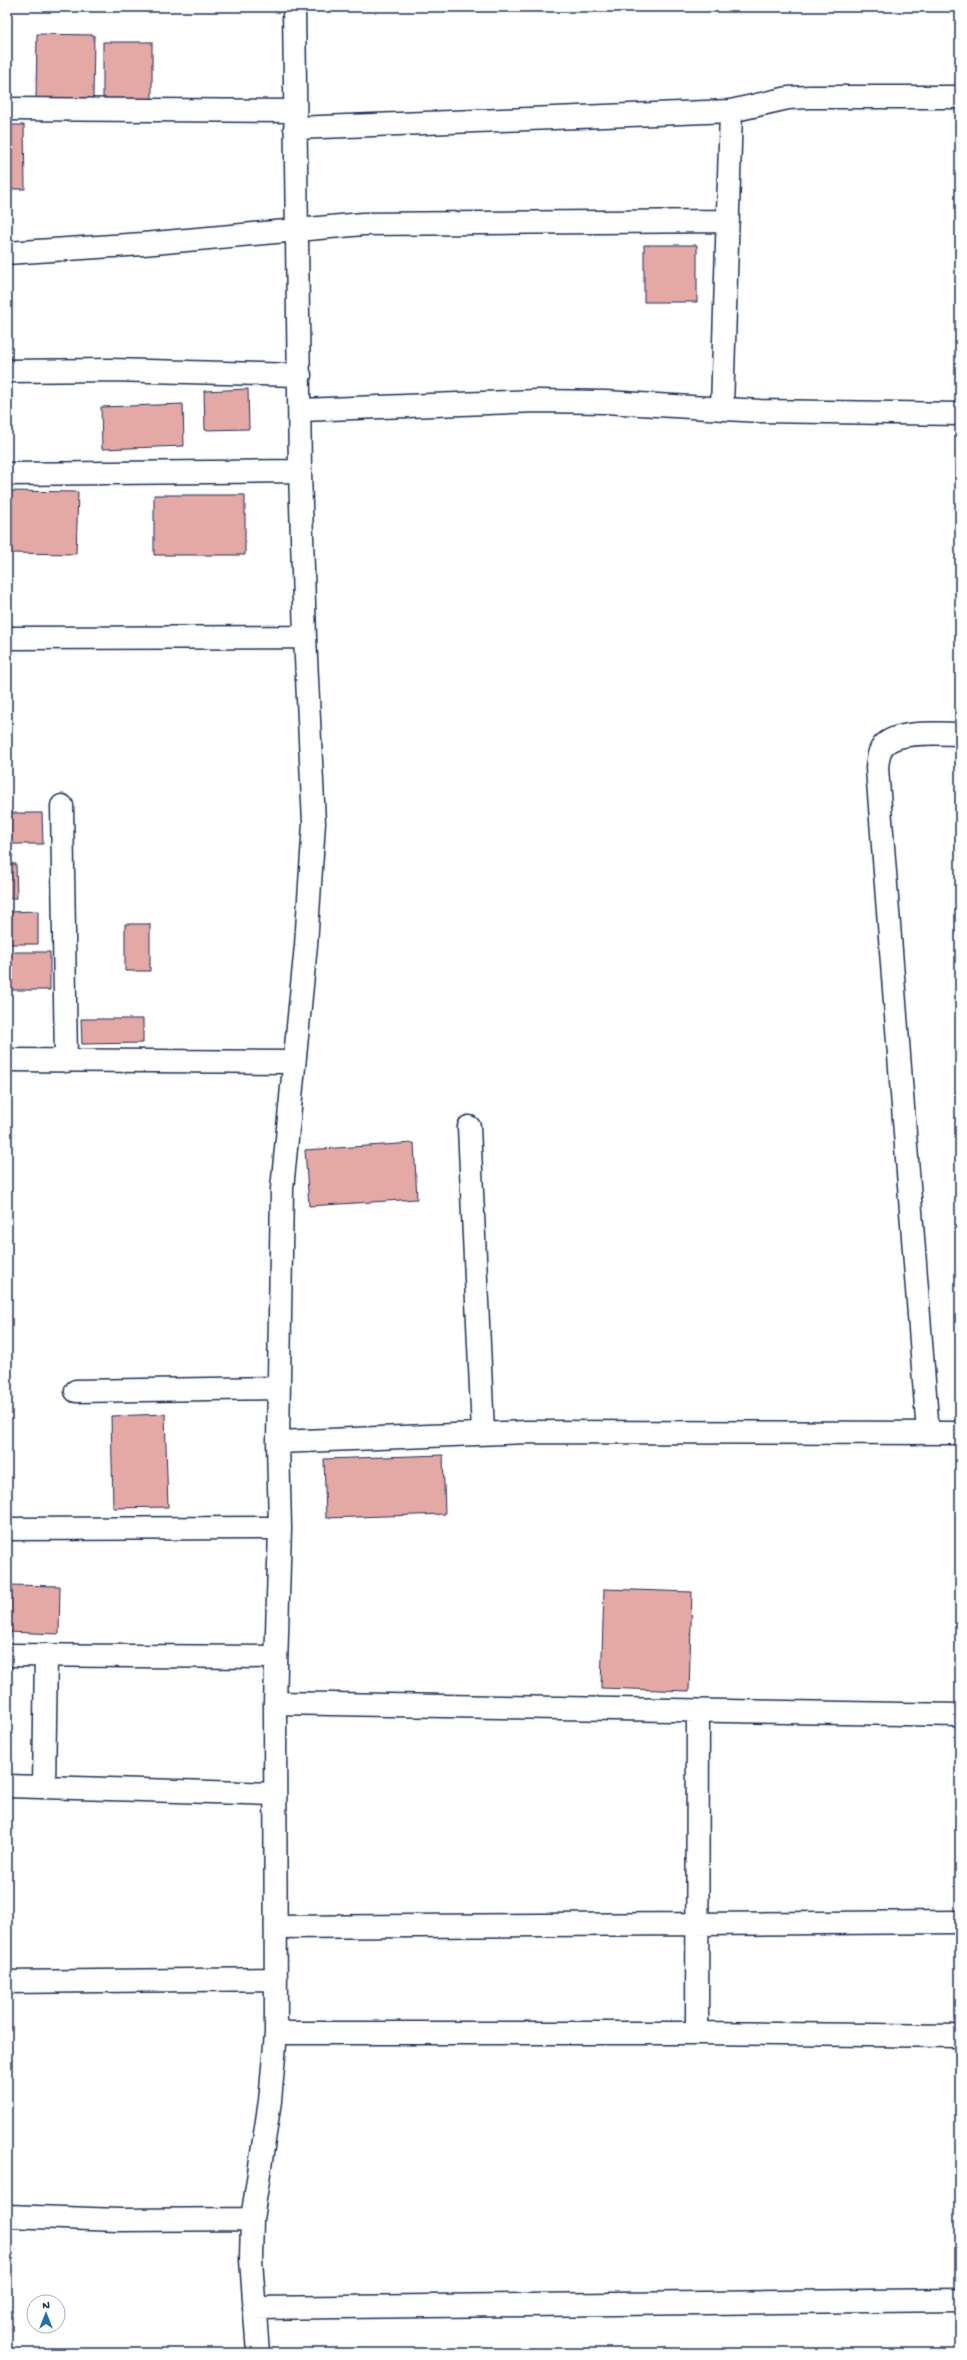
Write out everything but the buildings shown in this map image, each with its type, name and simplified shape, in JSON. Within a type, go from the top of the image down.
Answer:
[{"type":"street","points":[[258,2353],[251,2260],[252,2218],[270,2101],[276,2033],[277,1927],[275,1703],[280,1528],[278,1388],[282,1189],[293,1062],[307,938],[314,823],[305,637],[300,471],[301,410],[294,7]]},
{"type":"street","points":[[7,109],[295,120],[731,111],[788,98],[960,97]]},
{"type":"street","points":[[722,409],[731,111]]},
{"type":"street","points":[[7,253],[158,243],[364,224],[728,221]]},
{"type":"street","points":[[7,371],[111,370],[300,375]]},
{"type":"street","points":[[301,410],[538,401],[605,402],[722,409],[960,414]]},
{"type":"street","points":[[7,474],[300,471]]},
{"type":"street","points":[[7,638],[305,637]]},
{"type":"street","points":[[928,1433],[877,768],[878,756],[885,745],[895,740],[912,735],[960,734]]},
{"type":"street","points":[[62,806],[66,1061]]},
{"type":"street","points":[[7,1060],[293,1062]]},
{"type":"street","points":[[469,1127],[483,1432]]},
{"type":"street","points":[[76,1391],[278,1388]]},
{"type":"street","points":[[278,1442],[483,1432],[960,1433]]},
{"type":"street","points":[[7,1529],[280,1528]]},
{"type":"street","points":[[7,1655],[276,1657]]},
{"type":"street","points":[[44,1787],[46,1655]]},
{"type":"street","points":[[275,1703],[698,1712],[960,1714]]},
{"type":"street","points":[[697,2033],[696,1924],[698,1712]]},
{"type":"street","points":[[7,1786],[275,1794]]},
{"type":"street","points":[[277,1927],[960,1922]]},
{"type":"street","points":[[7,1982],[276,1979]]},
{"type":"street","points":[[276,2033],[697,2033],[960,2036]]},
{"type":"street","points":[[7,2216],[118,2220],[252,2218]]},
{"type":"street","points":[[254,2308],[960,2300]]}]
